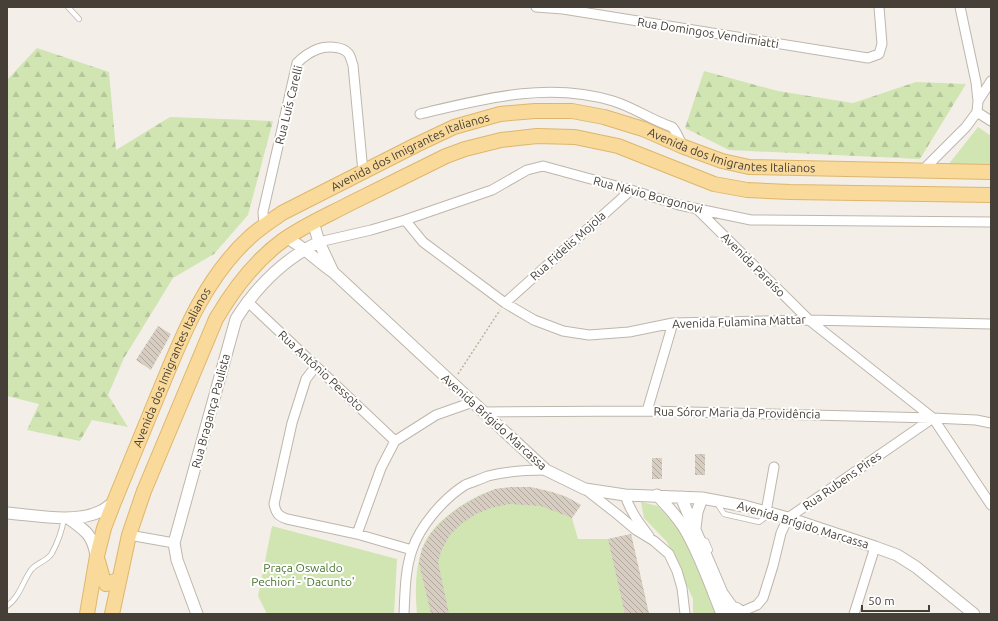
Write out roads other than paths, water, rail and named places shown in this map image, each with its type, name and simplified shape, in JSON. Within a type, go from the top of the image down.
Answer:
[{"type":"main road","name":"Avenida dos Imigrantes Italianos","points":[[87,614],[97,556],[104,528],[182,337],[199,302],[213,279],[229,259],[264,226],[296,206],[454,127],[500,114],[534,111],[572,111],[643,129],[684,147],[722,161],[749,167],[991,172]]},
{"type":"main road","points":[[446,156],[461,143],[461,137],[454,127]]},
{"type":"main road","name":"Avenida dos Imigrantes Italianos","points":[[112,614],[118,580],[129,535],[144,491],[220,314],[243,279],[264,256],[287,238],[313,222],[446,156],[465,149],[500,140],[537,136],[575,138],[618,146],[714,184],[747,190],[991,195]]},
{"type":"main road","points":[[199,302],[220,314]]},
{"type":"main road","points":[[97,556],[104,582],[108,584],[118,580]]},
{"type":"street","name":"Rua Domingos Vendimiatti","points":[[536,7],[564,8],[868,58],[878,54],[882,44],[879,7]]},
{"type":"street","points":[[922,171],[966,127],[977,112],[978,101],[976,82],[960,7]]},
{"type":"street","name":"Rua Luís Carelli","points":[[264,226],[263,212],[297,63],[305,56],[318,49],[343,49],[349,54],[353,65],[363,172]]},
{"type":"street","points":[[978,101],[991,81]]},
{"type":"street","points":[[420,114],[492,97],[529,92],[574,94],[613,101],[672,127],[676,131],[678,138],[684,147]]},
{"type":"street","points":[[977,112],[991,121]]},
{"type":"street","name":"Rua Névio Borgonovi","points":[[319,242],[371,230],[405,220],[492,190],[527,170],[543,166],[679,205],[751,220],[991,222]]},
{"type":"street","name":"Rua Fidelis Mojola","points":[[505,303],[631,190]]},
{"type":"street","name":"Avenida Paraíso","points":[[697,209],[808,320],[933,418],[991,505]]},
{"type":"street","name":"Avenida Fulamina Mattar","points":[[405,220],[423,242],[505,303],[534,320],[562,331],[589,335],[629,332],[674,323],[808,320],[991,324]]},
{"type":"street","name":"Avenida Brígido Marcassa","points":[[313,222],[319,242],[333,272]]},
{"type":"street","name":"Avenida Brígido Marcassa","points":[[287,238],[296,243],[333,272],[451,384],[546,470],[585,489],[625,495],[657,495],[702,498],[769,512],[875,547],[898,555],[916,567],[974,614]]},
{"type":"street","name":"Rua Bragança Paulista","points":[[197,614],[177,560],[174,543],[236,319],[247,301],[262,283],[290,259],[304,249],[319,242]]},
{"type":"street","name":"Rua Antônio Pessoto","points":[[247,301],[394,440]]},
{"type":"street","points":[[647,411],[674,323]]},
{"type":"street","points":[[316,366],[306,379],[292,423],[274,504],[275,512],[280,517],[357,534],[412,550]]},
{"type":"street","points":[[357,534],[381,468],[394,440],[436,416],[472,402]]},
{"type":"street","name":"Rua Sóror Maria da Providência","points":[[483,412],[647,411],[933,418],[976,420],[991,423]]},
{"type":"street","name":"Rua Rubens Pires","points":[[788,518],[933,418]]},
{"type":"street","points":[[769,512],[774,467]]},
{"type":"street","points":[[404,614],[407,575],[412,550],[423,528],[436,509],[466,485],[489,476],[520,470],[546,470]]},
{"type":"street","points":[[585,489],[636,530],[669,554],[677,571],[682,588],[685,614]]},
{"type":"street","points":[[625,495],[628,505],[636,518],[654,542]]},
{"type":"street","points":[[657,495],[687,532],[704,568],[732,612]]},
{"type":"street","points":[[681,497],[722,593],[732,612]]},
{"type":"street","points":[[696,532],[697,512],[702,498]]},
{"type":"street","points":[[7,513],[66,518],[94,514],[114,502]]},
{"type":"street","points":[[66,518],[89,534],[95,546],[97,556]]},
{"type":"street","points":[[732,612],[757,605],[763,598],[781,534],[788,518]]},
{"type":"street","points":[[129,535],[174,543]]},
{"type":"street","points":[[854,614],[875,547]]},
{"type":"lane","points":[[68,7],[79,19]]},
{"type":"lane","points":[[7,606],[15,598],[33,568],[52,553],[66,518]]},
{"type":"park label","name":"Praça Oswaldo Pechiori - 'Dacunto'","points":[[303,575]]}]
